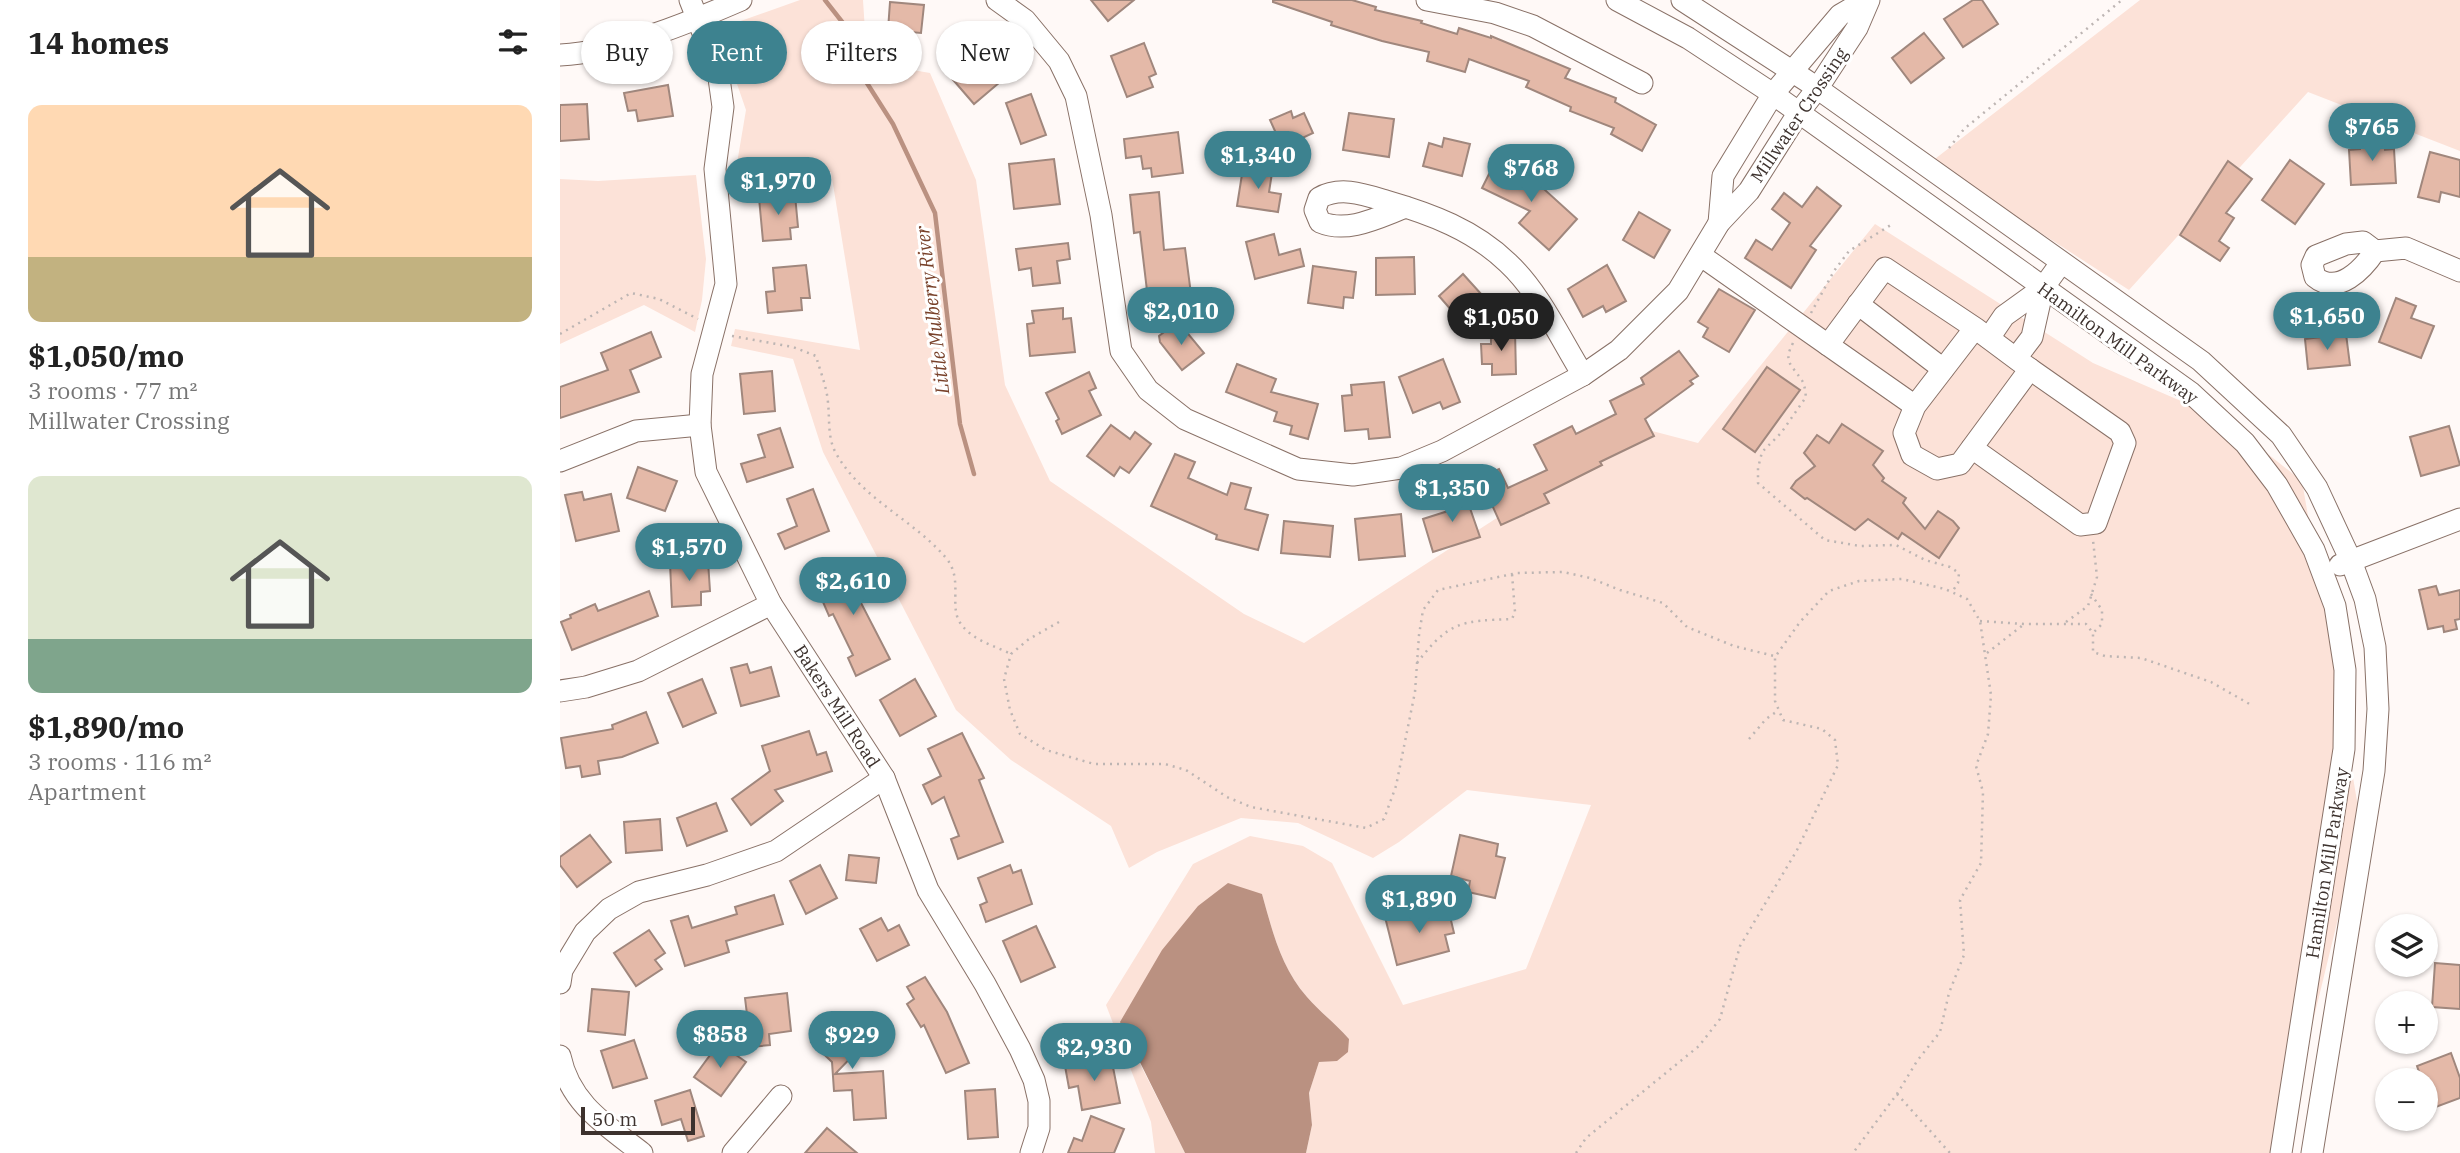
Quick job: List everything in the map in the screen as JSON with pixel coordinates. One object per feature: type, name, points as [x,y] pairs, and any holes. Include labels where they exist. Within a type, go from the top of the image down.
[{"type":"street","points":[[560,55],[600,50],[693,10],[741,0]]},
{"type":"street","name":"Millwater Crossing","points":[[997,0],[1025,20],[1059,61],[1076,96],[1101,215],[1121,351],[1148,390],[1185,419],[1298,470],[1353,474],[1401,468],[1443,451],[1583,375],[1619,350],[1678,291],[1719,223],[1749,191],[1857,28],[1868,0]]},
{"type":"street","points":[[1427,0],[1495,13],[1533,26],[1642,83]]},
{"type":"street","name":"Hamilton Mill Parkway","points":[[1617,0],[1688,38],[1773,94],[2190,392],[2245,443],[2277,485],[2314,550],[2335,606],[2345,670],[2344,749],[2281,1153]]},
{"type":"street","name":"Hamilton Mill Parkway","points":[[1682,0],[1817,89],[2201,361],[2281,435],[2318,488],[2365,599],[2375,647],[2378,709],[2372,783],[2312,1153]]},
{"type":"street","name":"Millwater Crossing","points":[[1719,223],[1723,176],[1773,94],[1840,15],[1868,0]]},
{"type":"street","name":"Bakers Mill Road","points":[[693,10],[718,71],[723,107],[715,169],[726,284],[702,374],[700,425],[706,472],[771,604],[884,778],[928,890],[985,984],[1034,1080],[1039,1101],[1039,1128],[1031,1153]]},
{"type":"street","points":[[1406,207],[1461,229],[1482,241],[1510,265],[1534,294],[1583,375]]},
{"type":"street","points":[[2375,251],[2406,248],[2460,271]]},
{"type":"street","points":[[1700,255],[1915,406]]},
{"type":"street","points":[[2043,288],[2023,364],[1960,464],[1937,469],[1912,455],[1905,433],[1915,406],[1943,369],[1982,333],[2043,288],[2061,263]]},
{"type":"street","points":[[1828,345],[1885,268],[1982,333],[2120,432],[2125,443],[2096,523],[2080,525],[1972,448]]},
{"type":"street","points":[[1858,304],[1943,369]]},
{"type":"street","points":[[560,461],[636,432],[700,425]]},
{"type":"street","points":[[2322,571],[2460,519]]},
{"type":"street","points":[[560,691],[586,687],[638,671],[771,604]]},
{"type":"street","points":[[561,974],[585,932],[609,909],[639,892],[707,875],[776,851],[884,778]]},
{"type":"street","points":[[560,1056],[563,1068],[586,1110],[642,1153]]},
{"type":"street","points":[[733,1153],[781,1096]]},
{"type":"path","points":[[1949,148],[1964,129],[2122,0]]},
{"type":"path","points":[[1808,319],[1834,271],[1849,251],[1895,223]]},
{"type":"path","points":[[560,334],[631,293],[659,299],[692,316]]},
{"type":"path","points":[[733,337],[793,346],[816,356],[828,402],[828,428],[836,454],[868,493],[948,560],[957,579],[955,599],[959,622],[973,636],[1011,654]]},
{"type":"path","points":[[1796,338],[1788,352],[1790,367],[1803,381],[1806,397],[1781,433],[1762,452],[1758,482],[1825,540],[1860,546],[1896,545],[1925,560],[1950,567],[1959,573],[1958,583],[1952,592]]},
{"type":"path","points":[[2066,622],[2088,606],[2097,577],[2091,524]]},
{"type":"path","points":[[1059,622],[1047,627],[1011,654],[1004,679],[1010,710],[1020,734],[1046,750],[1094,764],[1165,764],[1186,770],[1227,797],[1251,807],[1366,828],[1384,819],[1396,786],[1415,692],[1423,610],[1438,590],[1512,574],[1563,572],[1590,578],[1663,603],[1687,627],[1734,646],[1775,656]]},
{"type":"path","points":[[1417,663],[1446,631],[1475,620],[1512,619],[1512,574]]},
{"type":"path","points":[[1576,1153],[1586,1138],[1699,1046],[1720,1019],[1740,946],[1797,850],[1838,765],[1835,740],[1822,729],[1783,720],[1775,702],[1775,656],[1800,622],[1829,591],[1859,581],[1902,579],[1952,592],[1967,599],[1980,621],[1987,653],[1991,695],[1988,734],[1976,766],[1983,792],[1981,863],[1960,900],[1964,955],[1949,993],[1940,1032],[1853,1153]]},
{"type":"path","points":[[2091,594],[2102,610],[2102,624],[2093,632]]},
{"type":"path","points":[[1980,621],[2085,624],[2093,632],[2094,652],[2105,656],[2141,658],[2211,682],[2253,706]]},
{"type":"path","points":[[1987,653],[2024,624]]},
{"type":"path","points":[[1749,739],[1766,719],[1779,710]]},
{"type":"path","points":[[1897,1094],[1951,1153]]},
{"type":"shaded area","points":[[800,0],[863,0],[864,21],[801,21],[801,84],[922,84],[922,72],[930,73],[976,180],[1005,385],[1050,481],[1244,614],[1304,643],[1637,427],[1698,443],[1875,224],[2093,363],[2225,420],[2302,481],[2361,824],[2281,1153],[1306,1153],[1312,1125],[1309,1093],[1319,1062],[1337,1060],[1349,1039],[1307,997],[1290,974],[1262,894],[1130,1044],[1185,1153],[1155,1153],[1151,1122],[1106,1005],[1193,864],[1250,836],[1303,846],[1332,863],[1403,1005],[1526,969],[1591,805],[1467,790],[1399,842],[1373,858],[1298,823],[1241,818],[1157,852],[1129,868],[1111,826],[1011,760],[956,710],[823,452],[793,359],[731,346],[735,329],[860,350],[831,172],[734,181],[746,110],[737,84],[787,84],[787,21],[741,21]]},
{"type":"shaded area","points":[[2140,0],[2460,0],[2460,151],[2308,92],[2129,290],[1931,162]]},
{"type":"shaded area","points":[[696,175],[706,259],[702,300],[695,332],[644,305],[560,344],[560,179],[598,181]]},
{"type":"shaded area","points":[[1228,883],[1262,894],[1278,948],[1290,974],[1307,997],[1349,1039],[1348,1052],[1337,1061],[1319,1062],[1309,1093],[1312,1125],[1306,1153],[1185,1153],[1120,1022],[1162,950],[1198,906]]},
{"type":"building","points":[[1091,0],[1134,0],[1108,21]]},
{"type":"building","points":[[1273,0],[1352,0],[1376,7],[1375,10],[1422,21],[1421,23],[1457,34],[1459,28],[1491,36],[1570,69],[1565,78],[1616,98],[1615,102],[1656,125],[1642,151],[1611,134],[1614,128],[1570,111],[1571,107],[1526,87],[1529,81],[1469,59],[1465,72],[1427,61],[1429,52],[1331,25],[1332,22]]},
{"type":"building","points":[[1973,0],[1982,0],[1998,24],[1963,47],[1944,19]]},
{"type":"building","points":[[890,2],[924,5],[922,24],[922,21],[889,21]]},
{"type":"building","points":[[1924,33],[1944,58],[1911,83],[1892,58]]},
{"type":"building","points":[[1144,43],[1156,74],[1149,77],[1153,87],[1127,97],[1111,56]]},
{"type":"building","points":[[957,84],[998,84],[974,104]]},
{"type":"building","points":[[668,85],[673,116],[638,121],[636,110],[628,111],[624,93]]},
{"type":"building","points":[[1031,94],[1046,135],[1021,144],[1006,103]]},
{"type":"building","points":[[587,104],[589,139],[560,141],[560,105]]},
{"type":"building","points":[[1291,111],[1293,118],[1304,113],[1313,133],[1300,139],[1307,156],[1290,164],[1270,120]]},
{"type":"building","points":[[1349,113],[1394,119],[1389,157],[1343,150]]},
{"type":"building","points":[[1178,132],[1183,173],[1152,177],[1151,168],[1143,169],[1141,156],[1126,158],[1124,139]]},
{"type":"building","points":[[2384,137],[2385,150],[2394,149],[2396,183],[2351,185],[2349,150],[2360,149],[2360,138]]},
{"type":"building","points":[[1444,138],[1470,144],[1462,176],[1423,166],[1429,143],[1442,147]]},
{"type":"building","points":[[2430,152],[2460,160],[2460,197],[2441,192],[2439,202],[2418,197]]},
{"type":"building","points":[[1054,159],[1060,204],[1014,209],[1009,164]]},
{"type":"building","points":[[2290,160],[2324,184],[2295,224],[2262,200]]},
{"type":"building","points":[[2228,161],[2252,179],[2226,213],[2234,218],[2219,241],[2229,248],[2220,261],[2180,235]]},
{"type":"building","points":[[1495,162],[1534,180],[1577,219],[1549,250],[1519,223],[1530,211],[1482,188]]},
{"type":"building","points":[[1243,168],[1272,173],[1269,192],[1281,194],[1278,212],[1237,206]]},
{"type":"building","points":[[1817,187],[1841,206],[1810,246],[1816,250],[1791,288],[1745,258],[1756,240],[1772,250],[1790,223],[1772,209],[1784,193],[1802,207]]},
{"type":"building","points":[[1159,192],[1164,250],[1185,248],[1191,294],[1148,299],[1140,232],[1134,233],[1130,195]]},
{"type":"building","points":[[795,195],[798,227],[790,228],[791,239],[763,241],[759,198]]},
{"type":"building","points":[[1639,212],[1670,230],[1654,258],[1623,240]]},
{"type":"building","points":[[1274,234],[1279,255],[1300,249],[1304,266],[1255,279],[1246,242]]},
{"type":"building","points":[[1068,243],[1070,259],[1057,261],[1060,283],[1033,286],[1031,268],[1019,270],[1016,249]]},
{"type":"building","points":[[1414,257],[1415,294],[1376,295],[1376,258]]},
{"type":"building","points":[[806,265],[810,298],[801,298],[802,310],[768,313],[766,292],[775,291],[773,268]]},
{"type":"building","points":[[1607,265],[1626,301],[1606,312],[1603,306],[1583,317],[1568,289]]},
{"type":"building","points":[[1313,266],[1356,272],[1353,298],[1344,297],[1343,308],[1308,303]]},
{"type":"building","points":[[1463,274],[1491,305],[1466,327],[1439,296]]},
{"type":"building","points":[[1719,289],[1755,310],[1729,352],[1703,337],[1708,328],[1698,322]]},
{"type":"building","points":[[2396,298],[2416,306],[2411,318],[2434,326],[2421,358],[2379,342]]},
{"type":"building","points":[[1063,308],[1063,319],[1071,318],[1075,352],[1030,356],[1027,324],[1034,323],[1032,311]]},
{"type":"building","points":[[1172,326],[1179,334],[1185,330],[1204,353],[1182,370],[1160,342],[1159,336]]},
{"type":"building","points":[[1515,331],[1516,374],[1492,375],[1492,364],[1482,364],[1481,344],[1491,344],[1491,332]]},
{"type":"building","points":[[651,332],[661,357],[630,370],[639,392],[560,418],[560,387],[608,370],[601,353]]},
{"type":"building","points":[[2346,334],[2350,365],[2308,369],[2305,339]]},
{"type":"building","points":[[1679,351],[1698,376],[1690,381],[1693,384],[1645,419],[1654,436],[1600,462],[1602,465],[1544,494],[1549,503],[1501,525],[1480,478],[1499,469],[1508,488],[1547,470],[1534,445],[1572,426],[1576,434],[1616,414],[1610,401],[1644,384],[1641,378]]},
{"type":"building","points":[[1443,359],[1460,402],[1443,409],[1440,402],[1413,413],[1399,377]]},
{"type":"building","points":[[1237,364],[1276,379],[1271,392],[1318,404],[1308,439],[1290,434],[1292,426],[1274,421],[1277,412],[1226,392]]},
{"type":"building","points":[[1767,367],[1800,390],[1755,452],[1723,429]]},
{"type":"building","points":[[772,371],[775,411],[744,414],[740,374]]},
{"type":"building","points":[[1089,372],[1096,388],[1089,391],[1101,415],[1062,434],[1056,421],[1059,419],[1046,393]]},
{"type":"building","points":[[1384,382],[1390,437],[1369,439],[1368,429],[1345,431],[1342,396],[1352,395],[1351,385]]},
{"type":"building","points":[[1842,424],[1883,451],[1873,465],[1884,478],[1882,481],[1906,498],[1903,503],[1925,529],[1938,511],[1959,528],[1939,558],[1902,533],[1898,539],[1868,519],[1855,530],[1791,488],[1815,466],[1804,453],[1817,435],[1829,443]]},
{"type":"building","points":[[1111,425],[1130,439],[1135,432],[1151,444],[1129,473],[1120,467],[1114,476],[1087,456]]},
{"type":"building","points":[[2449,426],[2460,465],[2421,476],[2410,437]]},
{"type":"building","points":[[780,428],[793,467],[747,482],[741,464],[765,457],[758,435]]},
{"type":"building","points":[[1175,454],[1195,462],[1188,478],[1227,495],[1231,483],[1251,488],[1245,509],[1268,515],[1258,550],[1216,539],[1217,535],[1151,506]]},
{"type":"building","points":[[638,467],[677,481],[665,511],[627,498]]},
{"type":"building","points":[[813,489],[829,531],[785,549],[778,534],[797,526],[787,499]]},
{"type":"building","points":[[1464,491],[1480,537],[1433,552],[1423,519],[1448,511],[1444,498]]},
{"type":"building","points":[[582,492],[584,500],[611,494],[619,531],[576,541],[565,495]]},
{"type":"building","points":[[1401,514],[1405,556],[1359,560],[1355,519]]},
{"type":"building","points":[[1284,521],[1333,526],[1330,557],[1281,553]]},
{"type":"building","points":[[708,561],[710,591],[701,592],[701,605],[672,607],[670,563]]},
{"type":"building","points":[[846,562],[852,575],[861,571],[872,595],[860,601],[890,659],[856,676],[848,658],[853,655],[833,614],[829,616],[820,595],[827,592],[819,575]]},
{"type":"building","points":[[2436,586],[2439,595],[2460,590],[2460,619],[2455,620],[2457,629],[2444,632],[2443,626],[2428,629],[2419,590]]},
{"type":"building","points":[[649,591],[658,616],[572,650],[561,622],[571,618],[570,615],[595,604],[598,611]]},
{"type":"building","points":[[747,664],[750,673],[771,667],[779,696],[741,706],[731,668]]},
{"type":"building","points":[[702,679],[716,713],[683,727],[668,693]]},
{"type":"building","points":[[915,679],[936,716],[900,736],[880,700]]},
{"type":"building","points":[[646,712],[658,743],[622,757],[598,761],[600,774],[582,777],[580,766],[566,768],[561,738],[613,729],[612,725]]},
{"type":"building","points":[[809,731],[817,755],[826,752],[832,771],[775,790],[783,801],[751,825],[732,799],[770,771],[762,746]]},
{"type":"building","points":[[962,733],[984,778],[979,780],[1003,842],[958,859],[951,839],[959,836],[944,797],[932,804],[923,785],[941,776],[928,749]]},
{"type":"building","points":[[716,803],[727,831],[687,846],[677,818]]},
{"type":"building","points":[[660,819],[662,850],[626,853],[624,822]]},
{"type":"building","points":[[590,835],[611,862],[577,887],[560,865],[560,857]]},
{"type":"building","points":[[1460,835],[1498,844],[1496,856],[1505,858],[1495,898],[1468,892],[1470,881],[1451,876]]},
{"type":"building","points":[[849,855],[879,858],[876,883],[846,880]]},
{"type":"building","points":[[820,865],[837,898],[806,914],[790,881]]},
{"type":"building","points":[[1010,865],[1013,873],[1021,870],[1032,904],[986,922],[980,905],[987,902],[978,878]]},
{"type":"building","points":[[774,895],[783,924],[726,941],[729,952],[685,966],[671,921],[688,916],[692,928],[737,914],[735,907]]},
{"type":"building","points":[[1429,908],[1432,917],[1449,912],[1454,933],[1445,935],[1449,951],[1397,965],[1385,917]]},
{"type":"building","points":[[881,918],[888,931],[899,925],[909,945],[877,961],[860,929]]},
{"type":"building","points":[[1036,926],[1055,967],[1021,982],[1003,941]]},
{"type":"building","points":[[649,930],[665,953],[655,960],[662,969],[636,986],[614,953]]},
{"type":"building","points":[[2438,963],[2460,965],[2460,1009],[2438,1007],[2438,991],[2433,991],[2434,977],[2438,977]]},
{"type":"building","points":[[925,977],[947,1012],[969,1063],[946,1073],[924,1025],[921,1027],[907,1004],[914,999],[907,987]]},
{"type":"building","points":[[592,989],[629,992],[625,1035],[588,1031]]},
{"type":"building","points":[[787,993],[791,1031],[769,1034],[770,1045],[751,1047],[745,998]]},
{"type":"building","points":[[840,1013],[852,1026],[847,1031],[862,1046],[835,1074],[883,1071],[886,1118],[854,1120],[852,1090],[834,1091],[832,1062],[811,1042]]},
{"type":"building","points":[[634,1040],[647,1078],[613,1088],[601,1051]]},
{"type":"building","points":[[719,1043],[746,1062],[721,1096],[694,1077]]},
{"type":"building","points":[[2451,1053],[2460,1078],[2460,1098],[2438,1106],[2438,1068],[2417,1066]]},
{"type":"building","points":[[1111,1057],[1120,1103],[1082,1110],[1078,1086],[1069,1088],[1065,1066]]},
{"type":"building","points":[[995,1089],[998,1137],[968,1139],[965,1091]]},
{"type":"building","points":[[690,1090],[704,1136],[688,1141],[681,1119],[662,1125],[655,1101]]},
{"type":"building","points":[[1091,1116],[1124,1129],[1114,1153],[1068,1153],[1074,1138],[1082,1141]]},
{"type":"building","points":[[827,1128],[857,1153],[805,1153]]},
{"type":"waterway","name":"Little Mulberry River","points":[[825,0],[843,23],[865,80],[893,124],[935,213],[960,424],[974,474]]}]
